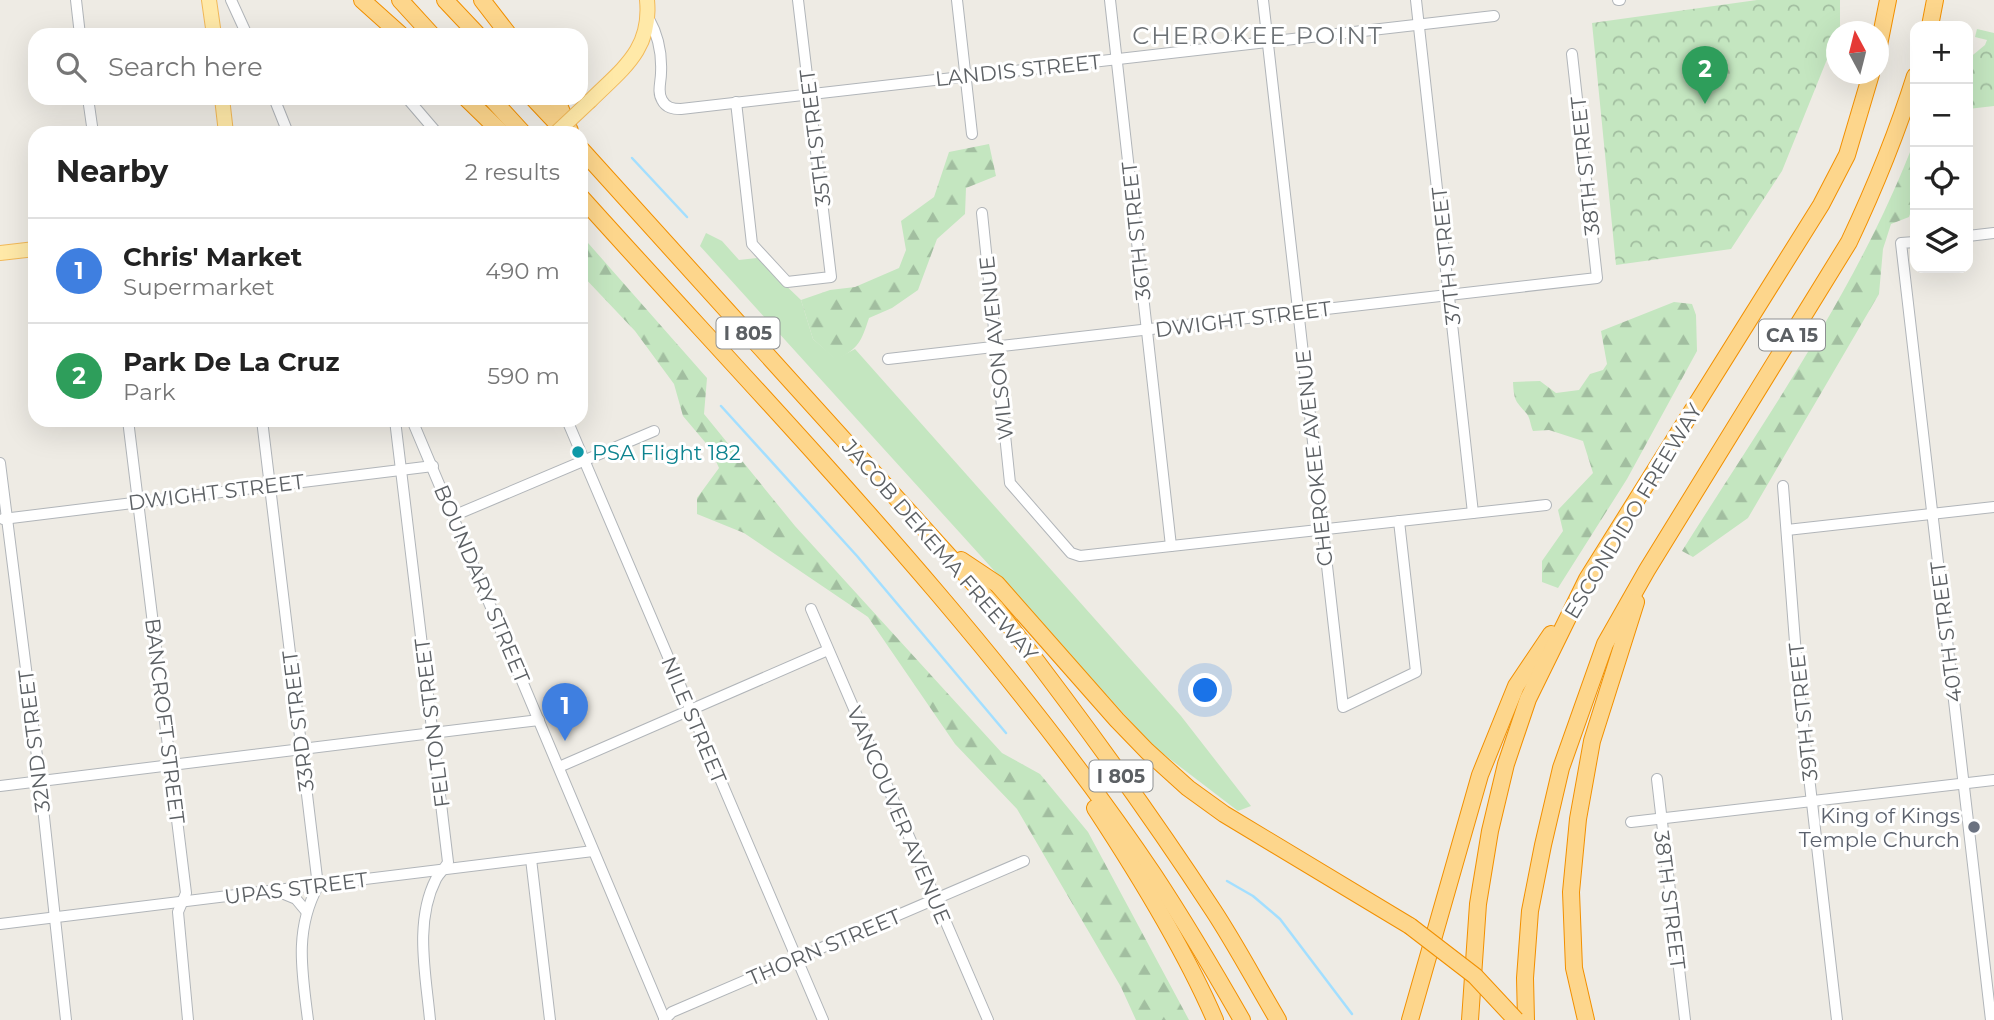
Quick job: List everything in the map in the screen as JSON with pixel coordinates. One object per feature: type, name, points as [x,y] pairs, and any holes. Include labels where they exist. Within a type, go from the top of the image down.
[{"type":"highway","points":[[362,0],[393,28]]},
{"type":"highway","points":[[400,0],[426,28]]},
{"type":"highway","points":[[445,0],[471,28]]},
{"type":"highway","points":[[482,0],[504,28]]},
{"type":"highway","points":[[1884,21],[1888,0]]},
{"type":"highway","points":[[1931,21],[1935,0]]},
{"type":"highway","name":"ESCONDIDO FREEWAY","points":[[1471,1020],[1478,904],[1490,831],[1506,764],[1528,699],[1587,579],[1821,205],[1847,155],[1868,84]]},
{"type":"highway","name":"ESCONDIDO FREEWAY","points":[[1526,1020],[1525,978],[1530,911],[1560,768],[1605,644],[1647,570],[1849,242],[1875,186],[1913,84]]},
{"type":"highway","points":[[473,105],[495,126]]},
{"type":"highway","points":[[497,105],[517,126]]},
{"type":"highway","points":[[540,105],[562,126]]},
{"type":"highway","points":[[559,105],[566,126]]},
{"type":"highway","name":"JACOB DEKEMA FREEWAY","points":[[588,157],[995,607],[1147,813],[1214,912],[1278,1020]]},
{"type":"highway","name":"JACOB DEKEMA FREEWAY","points":[[588,205],[907,559],[1020,695],[1084,777],[1154,875],[1199,945],[1242,1020]]},
{"type":"highway","points":[[588,216],[653,277]]},
{"type":"highway","points":[[942,547],[997,584],[1117,720],[1188,788],[1224,814],[1410,926],[1475,976],[1516,1020]]},
{"type":"highway","points":[[1586,1020],[1574,968],[1571,892],[1578,819],[1592,741],[1647,570]]},
{"type":"highway","points":[[1410,1020],[1480,775],[1516,686],[1587,579]]},
{"type":"highway","points":[[1020,695],[1102,820],[1162,920],[1206,998],[1215,1020]]},
{"type":"main road","points":[[209,0],[213,28]]},
{"type":"main road","points":[[588,103],[628,64],[639,49],[649,19],[647,0]]},
{"type":"main road","points":[[223,105],[225,126]]},
{"type":"main road","points":[[563,126],[586,105]]},
{"type":"main road","points":[[0,253],[28,250]]},
{"type":"street","points":[[76,0],[79,28]]},
{"type":"street","points":[[231,0],[244,28]]},
{"type":"street","name":"35TH STREET","points":[[736,102],[752,244],[787,282],[831,277],[798,0]]},
{"type":"street","points":[[957,0],[972,134]]},
{"type":"street","name":"36TH STREET","points":[[1110,0],[1171,546]]},
{"type":"street","name":"CHEROKEE AVENUE","points":[[1263,0],[1343,707],[1416,672],[1399,521]]},
{"type":"street","name":"37TH STREET","points":[[1416,0],[1473,513]]},
{"type":"street","name":"LANDIS STREET","points":[[649,19],[658,38],[662,69],[659,92],[667,106],[681,109],[1494,16]]},
{"type":"street","name":"38TH STREET","points":[[1572,54],[1597,278]]},
{"type":"street","points":[[89,105],[92,126]]},
{"type":"street","points":[[277,105],[285,126]]},
{"type":"street","points":[[413,105],[431,126]]},
{"type":"street","name":"WILSON AVENUE","points":[[982,214],[1010,482],[1071,553],[1080,556],[1171,546]]},
{"type":"street","points":[[1973,235],[1994,233]]},
{"type":"street","name":"40TH STREET","points":[[1910,242],[1901,243],[1991,1020]]},
{"type":"street","name":"DWIGHT STREET","points":[[888,359],[1597,278]]},
{"type":"street","name":"BANCROFT STREET","points":[[129,427],[187,893],[178,912],[188,1020]]},
{"type":"street","name":"33RD STREET","points":[[263,427],[318,886]]},
{"type":"street","name":"FELTON STREET","points":[[396,427],[448,862],[436,877],[424,923],[423,950],[430,1020]]},
{"type":"street","name":"BOUNDARY STREET","points":[[415,427],[664,1020]]},
{"type":"street","name":"NILE STREET","points":[[570,427],[823,1020]]},
{"type":"street","points":[[453,516],[654,431]]},
{"type":"street","name":"32ND STREET","points":[[0,463],[3,519],[40,780],[66,1020]]},
{"type":"street","name":"DWIGHT STREET","points":[[3,519],[433,466]]},
{"type":"street","name":"39TH STREET","points":[[1783,486],[1798,681],[1837,1020]]},
{"type":"street","points":[[1171,546],[1546,505]]},
{"type":"street","points":[[1787,530],[1994,507]]},
{"type":"street","name":"VANCOUVER AVENUE","points":[[811,609],[988,1020]]},
{"type":"street","points":[[559,767],[828,650]]},
{"type":"street","points":[[0,786],[540,720]]},
{"type":"street","name":"38TH STREET","points":[[1657,779],[1685,1020]]},
{"type":"street","points":[[1631,822],[1994,780]]},
{"type":"street","name":"UPAS STREET","points":[[0,924],[593,851]]},
{"type":"street","points":[[531,859],[550,1020]]},
{"type":"street","name":"THORN STREET","points":[[664,1020],[672,1013],[1024,862]]},
{"type":"street","points":[[308,1020],[301,958],[306,911],[318,886]]},
{"type":"street","points":[[276,891],[296,899],[306,911]]},
{"type":"green space","points":[[1757,0],[1840,0],[1840,21],[1826,21],[1826,62],[1782,171],[1731,249],[1616,265],[1592,23]]},
{"type":"green space","points":[[1977,29],[1994,33],[1994,106],[1973,108],[1973,55],[1987,40],[1975,37]]},
{"type":"green space","points":[[989,144],[996,176],[966,188],[965,214],[937,239],[918,290],[892,308],[869,318],[858,344],[836,360],[813,339],[801,300],[830,290],[855,287],[899,268],[906,250],[901,221],[934,197],[949,152]]},
{"type":"green space","points":[[1910,151],[1910,214],[1909,217],[1891,224],[1883,249],[1879,294],[1748,518],[1693,557],[1682,551],[1809,350],[1839,299],[1893,193]]},
{"type":"green space","points":[[706,233],[722,241],[739,260],[757,258],[801,300],[813,339],[836,359],[855,349],[1181,716],[1251,806],[1238,811],[1153,746],[700,246]]},
{"type":"green space","points":[[588,243],[707,378],[704,414],[795,526],[1002,753],[1040,774],[1088,832],[1189,1020],[1136,1020],[1121,987],[1017,809],[955,744],[868,617],[744,533],[697,514],[697,498],[719,468],[710,448],[683,416],[674,384],[635,331],[588,281]]},
{"type":"green space","points":[[1674,302],[1692,304],[1696,315],[1697,351],[1627,479],[1558,588],[1542,582],[1542,561],[1563,531],[1558,510],[1593,473],[1583,441],[1549,430],[1533,431],[1528,416],[1515,397],[1513,382],[1540,381],[1556,393],[1579,390],[1590,374],[1603,370],[1607,364],[1601,331]]},
{"type":"waterway","points":[[632,158],[687,217]]},
{"type":"waterway","points":[[721,406],[857,556],[1006,733]]},
{"type":"waterway","points":[[1227,881],[1253,896],[1280,919],[1352,1014]]},
{"type":"place","name":"Park De La Cruz","points":[[1705,104]]},
{"type":"place","name":"PSA Flight 182","points":[[578,452]]},
{"type":"place","name":"Chris' Market","points":[[565,741]]},
{"type":"place","name":"King of Kings Temple Church","points":[[1974,827]]},
{"type":"district","name":"CHEROKEE POINT","points":[[1258,35]]}]
